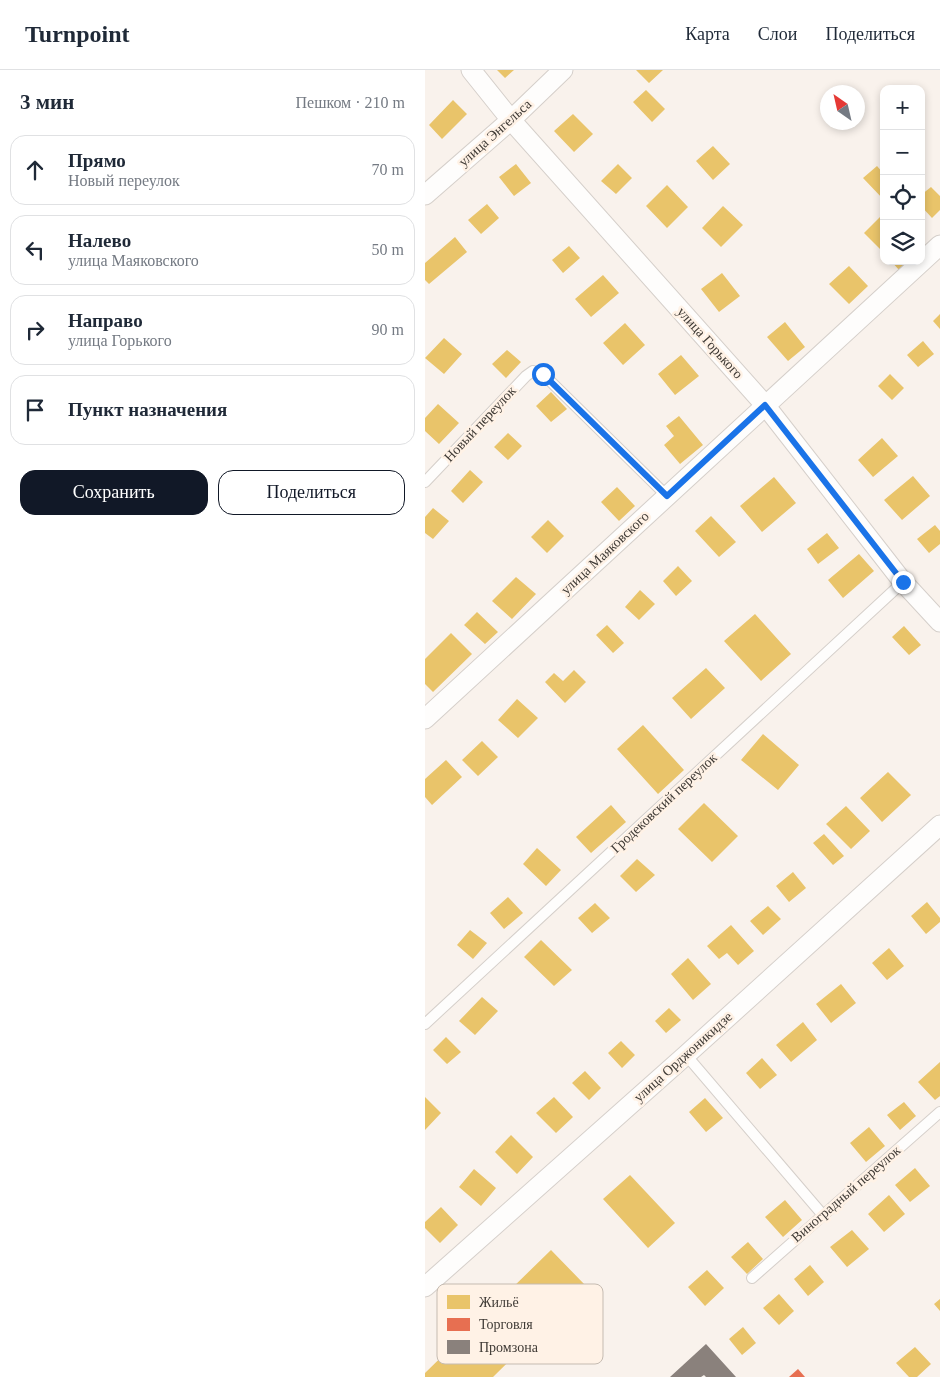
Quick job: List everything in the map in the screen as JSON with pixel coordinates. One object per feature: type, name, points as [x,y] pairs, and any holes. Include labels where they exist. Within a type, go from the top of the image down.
[{"type":"street","name":"улица Горького","points":[[471,70],[511,120],[765,405],[903,582],[940,622]]},
{"type":"street","name":"улица Энгельса","points":[[425,195],[511,120],[563,70]]},
{"type":"street","name":"улица Маяковского","points":[[425,719],[765,405],[938,251]]},
{"type":"street","name":"улица Орджоникидзе","points":[[425,1287],[686,1055],[940,825]]},
{"type":"lane","name":"Новый переулок","points":[[425,482],[526,376],[533,371],[543,374],[667,496]]},
{"type":"lane","name":"Гродековский переулок","points":[[425,1024],[903,582]]},
{"type":"lane","points":[[686,1055],[823,1214]]},
{"type":"lane","name":"Виноградный переулок","points":[[752,1278],[940,1112]]},
{"type":"building: Жильё","points":[[497,70],[514,70],[505,78]]},
{"type":"building: Жильё","points":[[636,70],[663,70],[649,83]]},
{"type":"building: Жильё","points":[[646,90],[665,109],[652,122],[633,102]]},
{"type":"building: Жильё","points":[[453,100],[467,114],[442,139],[429,125]]},
{"type":"building: Жильё","points":[[573,114],[593,134],[574,152],[554,131]]},
{"type":"building: Жильё","points":[[713,146],[730,164],[713,180],[696,161]]},
{"type":"building: Жильё","points":[[516,164],[531,183],[514,196],[499,177]]},
{"type":"building: Жильё","points":[[618,164],[632,178],[616,194],[601,181]]},
{"type":"building: Жильё","points":[[877,166],[880,169],[880,196],[863,178]]},
{"type":"building: Жильё","points":[[667,185],[688,207],[667,228],[646,206]]},
{"type":"building: Жильё","points":[[931,187],[940,196],[940,210],[932,218],[925,210],[925,192]]},
{"type":"building: Жильё","points":[[487,204],[499,218],[481,234],[468,220]]},
{"type":"building: Жильё","points":[[723,206],[743,225],[721,247],[702,228]]},
{"type":"building: Жильё","points":[[880,217],[880,249],[864,233]]},
{"type":"building: Жильё","points":[[455,237],[467,252],[429,284],[425,280],[425,263]]},
{"type":"building: Жильё","points":[[569,246],[580,258],[563,273],[552,260]]},
{"type":"building: Жильё","points":[[895,265],[904,265],[899,270]]},
{"type":"building: Жильё","points":[[849,266],[868,286],[849,304],[829,284]]},
{"type":"building: Жильё","points":[[722,273],[740,296],[719,312],[701,289]]},
{"type":"building: Жильё","points":[[603,275],[619,293],[591,317],[575,299]]},
{"type":"building: Жильё","points":[[940,314],[940,329],[933,321]]},
{"type":"building: Жильё","points":[[785,322],[805,347],[788,361],[767,337]]},
{"type":"building: Жильё","points":[[625,323],[645,345],[623,365],[603,343]]},
{"type":"building: Жильё","points":[[444,338],[462,354],[444,374],[425,358]]},
{"type":"building: Жильё","points":[[923,341],[934,354],[918,367],[907,355]]},
{"type":"building: Жильё","points":[[507,350],[521,362],[506,378],[492,364]]},
{"type":"building: Жильё","points":[[681,355],[699,376],[675,395],[658,374]]},
{"type":"building: Жильё","points":[[890,374],[904,388],[892,400],[878,386]]},
{"type":"building: Жильё","points":[[551,392],[567,409],[551,422],[536,406]]},
{"type":"building: Жильё","points":[[438,404],[459,423],[439,444],[425,431],[425,418]]},
{"type":"building: Жильё","points":[[679,416],[703,445],[680,464],[664,445],[674,436],[666,426]]},
{"type":"building: Жильё","points":[[508,433],[522,446],[508,460],[494,447]]},
{"type":"building: Жильё","points":[[882,438],[898,456],[873,477],[858,460]]},
{"type":"building: Жильё","points":[[470,470],[483,482],[463,503],[451,491]]},
{"type":"building: Жильё","points":[[913,476],[930,496],[902,520],[884,500]]},
{"type":"building: Жильё","points":[[774,477],[796,503],[762,532],[740,506]]},
{"type":"building: Жильё","points":[[617,487],[635,506],[619,521],[601,502]]},
{"type":"building: Жильё","points":[[433,508],[449,521],[433,539],[425,533],[425,517]]},
{"type":"building: Жильё","points":[[711,516],[736,542],[719,557],[695,531]]},
{"type":"building: Жильё","points":[[548,520],[564,536],[547,553],[531,537]]},
{"type":"building: Жильё","points":[[935,525],[940,531],[940,544],[929,553],[917,539]]},
{"type":"building: Жильё","points":[[827,533],[839,548],[818,564],[807,549]]},
{"type":"building: Жильё","points":[[859,554],[874,571],[843,598],[828,580]]},
{"type":"building: Жильё","points":[[678,566],[692,581],[676,596],[663,581]]},
{"type":"building: Жильё","points":[[516,577],[536,594],[512,619],[492,601]]},
{"type":"building: Жильё","points":[[640,590],[655,604],[639,620],[625,607]]},
{"type":"building: Жильё","points":[[477,612],[498,632],[485,644],[464,625]]},
{"type":"building: Жильё","points":[[755,614],[791,654],[761,681],[724,641]]},
{"type":"building: Жильё","points":[[607,625],[624,643],[613,653],[596,635]]},
{"type":"building: Жильё","points":[[904,626],[921,645],[909,655],[892,637]]},
{"type":"building: Жильё","points":[[451,633],[472,654],[433,692],[425,684],[425,659]]},
{"type":"building: Жильё","points":[[706,668],[725,688],[691,719],[672,698]]},
{"type":"building: Жильё","points":[[574,670],[586,682],[565,703],[545,682],[554,673],[563,681]]},
{"type":"building: Жильё","points":[[517,699],[538,718],[518,738],[498,720]]},
{"type":"building: Жильё","points":[[643,725],[684,770],[658,794],[617,749]]},
{"type":"building: Жильё","points":[[763,734],[799,765],[778,790],[741,760]]},
{"type":"building: Жильё","points":[[482,741],[498,757],[478,776],[462,760]]},
{"type":"building: Жильё","points":[[446,760],[462,777],[432,805],[425,797],[425,779]]},
{"type":"building: Жильё","points":[[888,772],[911,795],[882,822],[860,798]]},
{"type":"building: Жильё","points":[[704,803],[738,836],[712,862],[678,829]]},
{"type":"building: Жильё","points":[[611,805],[626,822],[591,853],[576,837]]},
{"type":"building: Жильё","points":[[846,806],[870,831],[851,849],[826,824]]},
{"type":"building: Жильё","points":[[824,834],[844,856],[833,865],[813,843]]},
{"type":"building: Жильё","points":[[537,848],[561,870],[546,886],[523,864]]},
{"type":"building: Жильё","points":[[637,859],[655,875],[636,892],[620,876]]},
{"type":"building: Жильё","points":[[793,872],[806,888],[789,902],[776,886]]},
{"type":"building: Жильё","points":[[508,897],[523,913],[504,929],[490,913]]},
{"type":"building: Жильё","points":[[927,902],[940,918],[940,922],[926,934],[911,916]]},
{"type":"building: Жильё","points":[[595,903],[610,918],[592,933],[578,918]]},
{"type":"building: Жильё","points":[[768,906],[781,919],[763,935],[750,921]]},
{"type":"building: Жильё","points":[[731,925],[754,951],[738,965],[727,953],[719,959],[707,946]]},
{"type":"building: Жильё","points":[[470,930],[487,943],[473,959],[457,945]]},
{"type":"building: Жильё","points":[[541,940],[572,970],[554,986],[524,957]]},
{"type":"building: Жильё","points":[[889,948],[904,966],[887,980],[872,963]]},
{"type":"building: Жильё","points":[[688,958],[711,984],[693,1000],[671,974]]},
{"type":"building: Жильё","points":[[841,984],[856,1003],[831,1023],[816,1004]]},
{"type":"building: Жильё","points":[[482,997],[498,1011],[475,1035],[459,1021]]},
{"type":"building: Жильё","points":[[669,1008],[681,1020],[666,1033],[655,1021]]},
{"type":"building: Жильё","points":[[803,1022],[817,1040],[791,1062],[776,1045]]},
{"type":"building: Жильё","points":[[446,1037],[461,1052],[447,1064],[433,1050]]},
{"type":"building: Жильё","points":[[621,1041],[635,1055],[622,1068],[608,1053]]},
{"type":"building: Жильё","points":[[762,1058],[777,1075],[760,1089],[746,1073]]},
{"type":"building: Жильё","points":[[940,1062],[940,1096],[935,1100],[918,1082]]},
{"type":"building: Жильё","points":[[585,1071],[601,1088],[589,1100],[572,1083]]},
{"type":"building: Жильё","points":[[425,1097],[441,1113],[425,1130]]},
{"type":"building: Жильё","points":[[554,1097],[573,1117],[556,1133],[536,1113]]},
{"type":"building: Жильё","points":[[705,1098],[723,1118],[706,1132],[689,1112]]},
{"type":"building: Жильё","points":[[904,1102],[916,1116],[900,1130],[887,1115]]},
{"type":"building: Жильё","points":[[869,1127],[885,1146],[866,1162],[850,1143]]},
{"type":"building: Жильё","points":[[511,1135],[533,1157],[517,1174],[495,1152]]},
{"type":"building: Жильё","points":[[915,1168],[930,1186],[910,1202],[895,1185]]},
{"type":"building: Жильё","points":[[474,1169],[496,1188],[481,1206],[459,1187]]},
{"type":"building: Жильё","points":[[630,1175],[675,1223],[648,1248],[603,1199]]},
{"type":"building: Жильё","points":[[889,1195],[905,1214],[884,1232],[868,1214]]},
{"type":"building: Жильё","points":[[785,1200],[802,1220],[783,1237],[765,1217]]},
{"type":"building: Жильё","points":[[441,1207],[458,1225],[440,1243],[425,1228],[425,1222]]},
{"type":"building: Жильё","points":[[852,1230],[869,1249],[847,1267],[830,1247]]},
{"type":"building: Жильё","points":[[748,1242],[763,1259],[747,1274],[731,1257]]},
{"type":"building: Жильё","points":[[551,1250],[584,1284],[516,1284]]},
{"type":"building: Жильё","points":[[810,1265],[824,1282],[808,1296],[794,1279]]},
{"type":"building: Жильё","points":[[707,1270],[724,1288],[705,1306],[688,1287]]},
{"type":"building: Жильё","points":[[779,1294],[794,1311],[779,1325],[763,1308]]},
{"type":"building: Жильё","points":[[940,1299],[940,1311],[934,1304]]},
{"type":"building: Жильё","points":[[743,1327],[756,1343],[742,1355],[729,1339]]},
{"type":"building: Жильё","points":[[915,1347],[931,1364],[917,1377],[909,1377],[896,1363]]},
{"type":"building: Жильё","points":[[437,1361],[437,1364],[506,1364],[493,1377],[425,1377],[425,1373]]},
{"type":"building: Торговля","points":[[798,1369],[805,1377],[789,1377]]},
{"type":"building: Промзона","points":[[706,1344],[736,1377],[706,1377],[704,1375],[701,1377],[670,1377]]},
{"type":"route","points":[[543,374],[667,496],[765,405],[903,582]]}]
